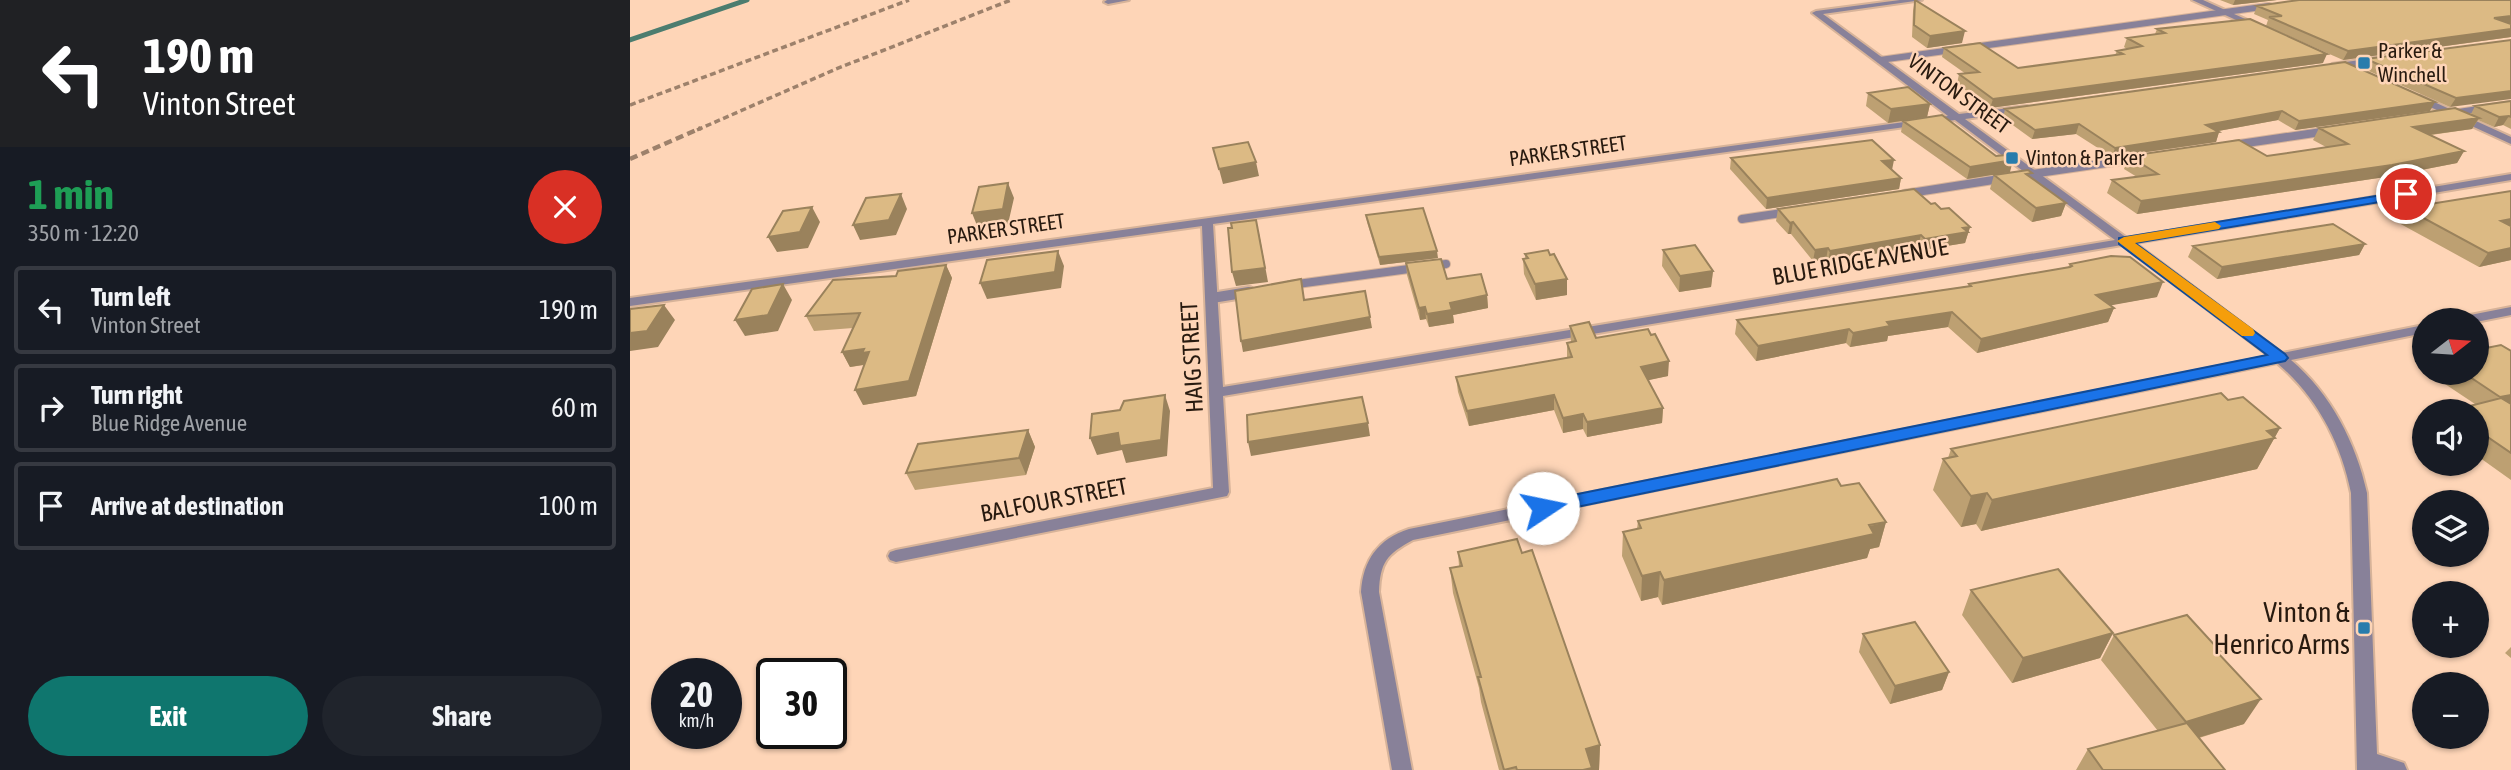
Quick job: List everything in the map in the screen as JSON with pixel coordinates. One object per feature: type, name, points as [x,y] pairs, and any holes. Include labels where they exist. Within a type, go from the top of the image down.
[{"type":"street","points":[[1108,2],[1125,0]]},
{"type":"street","name":"VINTON STREET","points":[[1919,0],[1816,13],[2280,358],[2330,415],[2344,442],[2360,493],[2367,765]]},
{"type":"street","points":[[2196,0],[2273,33]]},
{"type":"street","points":[[2332,59],[2369,76]]},
{"type":"street","points":[[2318,69],[2386,60]]},
{"type":"street","points":[[2404,92],[2511,141]]},
{"type":"street","name":"PARKER STREET","points":[[630,302],[2030,107]]},
{"type":"street","name":"BLUE RIDGE AVENUE","points":[[1216,393],[2511,177]]},
{"type":"street","name":"HAIG STREET","points":[[1208,220],[1220,492]]},
{"type":"street","points":[[2489,315],[2511,311]]},
{"type":"street","points":[[1402,770],[1370,592],[1370,569],[1385,550],[1409,534],[2412,331]]},
{"type":"street","name":"BALFOUR STREET","points":[[896,556],[1220,492]]},
{"type":"street","points":[[2367,765],[2397,770]]},
{"type":"lane","points":[[1880,61],[2276,6]]},
{"type":"lane","points":[[2438,115],[2511,104]]},
{"type":"lane","points":[[2223,146],[2344,129]]},
{"type":"lane","points":[[1889,197],[2156,156]]},
{"type":"lane","points":[[1742,219],[1795,211]]},
{"type":"lane","points":[[1273,288],[1446,264]]},
{"type":"lane","points":[[1212,299],[1261,290]]},
{"type":"building","points":[[1915,0],[1965,31],[1930,36],[1914,25]]},
{"type":"building","points":[[2299,0],[2511,0],[2511,16],[2494,18],[2511,24],[2511,29],[2348,51],[2269,17],[2282,16],[2257,6]]},
{"type":"building","points":[[2250,19],[2327,54],[1993,99],[1959,74],[1979,72],[1944,48],[1980,43],[2018,68],[2123,54],[2117,51],[2142,46],[2127,38],[2165,33],[2157,29]]},
{"type":"building","points":[[2511,40],[2511,91],[2456,98],[2366,59]]},
{"type":"building","points":[[2345,62],[2435,102],[2299,121],[2282,111],[2206,125],[2219,132],[2115,148],[2079,124],[2035,130],[2005,109]]},
{"type":"building","points":[[1908,87],[1930,104],[1891,109],[1868,93]]},
{"type":"building","points":[[2511,101],[2511,117],[2499,117],[2475,106]]},
{"type":"building","points":[[2455,108],[2479,118],[2413,127],[2464,151],[2392,165],[2141,201],[2112,180],[2158,174],[2129,156],[2239,140],[2267,156],[2348,144],[2319,128]]},
{"type":"building","points":[[1942,115],[1996,156],[2006,155],[2013,160],[1970,167],[1903,121]]},
{"type":"building","points":[[1872,140],[1894,160],[1882,161],[1901,178],[1767,198],[1731,158]]},
{"type":"building","points":[[1248,142],[1256,162],[1219,169],[1213,148]]},
{"type":"building","points":[[2028,170],[2032,173],[2026,174],[2066,203],[2036,208],[1994,175]]},
{"type":"building","points":[[1008,183],[1003,209],[972,213],[979,187]]},
{"type":"building","points":[[1914,189],[1931,204],[1935,203],[1941,209],[1949,208],[1970,227],[1963,228],[1968,232],[1925,239],[1921,235],[1830,251],[1828,248],[1815,250],[1793,222],[1790,223],[1778,209]]},
{"type":"building","points":[[2511,191],[2511,219],[2501,221],[2511,226],[2511,248],[2488,253],[2405,208]]},
{"type":"building","points":[[901,194],[889,220],[853,225],[866,198]]},
{"type":"building","points":[[812,207],[800,232],[768,237],[783,211]]},
{"type":"building","points":[[1423,208],[1437,251],[1379,257],[1366,215]]},
{"type":"building","points":[[1256,220],[1265,268],[1232,272],[1228,228],[1232,228],[1231,223]]},
{"type":"building","points":[[2333,224],[2365,244],[2222,267],[2193,246]]},
{"type":"building","points":[[1695,245],[1713,271],[1680,276],[1663,250]]},
{"type":"building","points":[[1548,250],[1550,255],[1554,254],[1567,279],[1535,284],[1523,259],[1528,258],[1525,254]]},
{"type":"building","points":[[1058,251],[1055,272],[980,283],[987,260]]},
{"type":"building","points":[[2111,256],[2130,257],[2163,282],[2096,295],[2114,308],[1981,339],[1952,312],[1887,322],[1890,326],[1853,333],[1849,329],[1758,346],[1737,320],[1971,286],[1969,284],[2070,267],[2070,264]]},
{"type":"building","points":[[1441,259],[1447,279],[1481,274],[1487,295],[1450,303],[1452,310],[1427,314],[1425,307],[1419,308],[1406,263]]},
{"type":"building","points":[[946,265],[909,381],[855,390],[869,352],[862,353],[864,349],[842,352],[860,313],[806,316],[833,280],[896,276],[898,271]]},
{"type":"building","points":[[1301,279],[1304,300],[1365,291],[1370,317],[1241,341],[1235,291]]},
{"type":"building","points":[[783,284],[768,315],[735,320],[752,289]]},
{"type":"building","points":[[664,305],[647,331],[630,333],[630,309]]},
{"type":"building","points":[[1589,322],[1596,338],[1648,329],[1651,335],[1655,334],[1669,361],[1641,367],[1663,408],[1587,422],[1583,414],[1563,418],[1554,395],[1467,411],[1456,377],[1572,357],[1567,343],[1576,341],[1570,326]]},
{"type":"building","points":[[2501,345],[2511,351],[2511,395],[2500,397],[2482,385],[2489,385],[2489,347]]},
{"type":"building","points":[[2221,393],[2228,400],[2243,397],[2280,428],[2267,431],[2275,438],[1992,500],[1987,493],[1971,496],[1943,459],[1957,456],[1951,449]]},
{"type":"building","points":[[1165,395],[1161,440],[1120,446],[1118,433],[1090,438],[1092,414],[1120,410],[1124,401]]},
{"type":"building","points":[[1362,397],[1368,423],[1248,442],[1247,415]]},
{"type":"building","points":[[2501,398],[2511,404],[2511,453],[2489,438],[2489,401]]},
{"type":"building","points":[[1028,430],[1019,458],[906,473],[918,444]]},
{"type":"building","points":[[1837,479],[1841,486],[1859,483],[1886,522],[1869,525],[1874,534],[1664,580],[1660,572],[1642,576],[1623,532],[1641,528],[1638,521]]},
{"type":"building","points":[[1517,539],[1522,553],[1532,550],[1600,745],[1586,749],[1592,768],[1517,770],[1516,767],[1504,770],[1450,568],[1462,566],[1458,552]]},
{"type":"building","points":[[2058,569],[2113,633],[2023,658],[1971,590]]},
{"type":"building","points":[[2187,615],[2261,699],[2186,722],[2114,635]]},
{"type":"building","points":[[1915,622],[1949,672],[1895,686],[1863,634]]},
{"type":"building","points":[[2187,723],[2225,770],[2103,770],[2088,749]]},
{"type":"waterway","points":[[630,40],[747,0]]},
{"type":"railway","points":[[630,105],[909,0]]},
{"type":"railway","points":[[697,130],[836,69],[1011,0]]},
{"type":"railway","points":[[630,159],[701,128]]},
{"type":"slow traffic","points":[[2215,226],[2124,241],[2248,333]]},
{"type":"place","name":"Parker & Winchell","points":[[2364,63]]},
{"type":"place","name":"Vinton & Parker","points":[[2012,158]]},
{"type":"place","name":"Vinton & Henrico Arms","points":[[2364,628]]},
{"type":"route","points":[[1543,508],[2280,358],[2124,241],[2406,194]]}]
